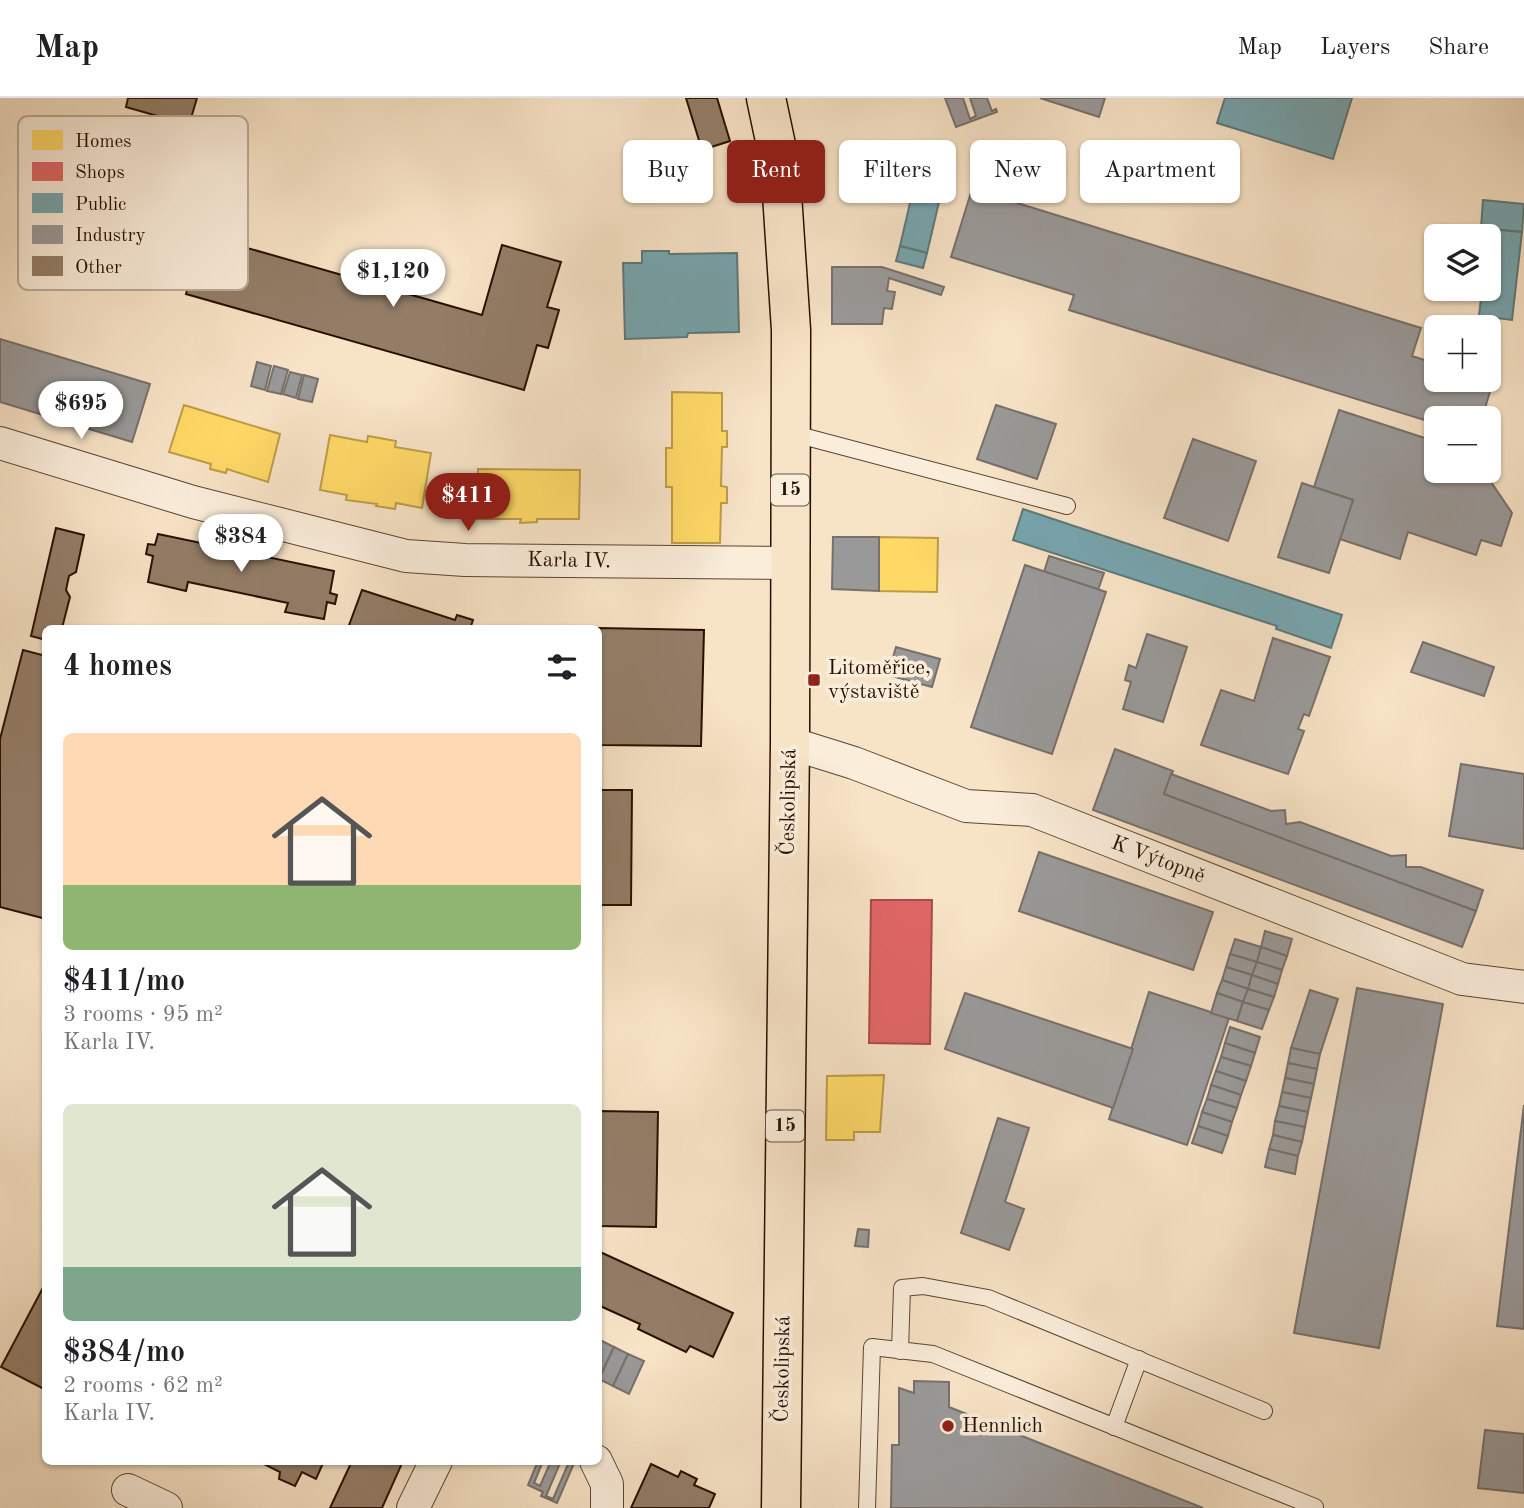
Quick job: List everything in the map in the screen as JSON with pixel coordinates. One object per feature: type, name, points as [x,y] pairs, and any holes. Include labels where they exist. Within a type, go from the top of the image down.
[{"type":"main road","name":"Českolipská","points":[[766,98],[780,164],[787,236],[791,330],[790,743],[781,1508]]},
{"type":"street","name":"Karla IV.","points":[[0,443],[147,488],[406,556],[790,563]]},
{"type":"street","name":"K Výtopně","points":[[790,743],[854,763],[966,806],[1032,810],[1462,979],[1524,987]]},
{"type":"street","points":[[413,1508],[434,1465]]},
{"type":"street","points":[[598,1465],[607,1484],[607,1508]]},
{"type":"street","points":[[128,1490],[166,1508]]},
{"type":"lane","points":[[791,433],[1067,506]]},
{"type":"lane","points":[[901,1350],[902,1287],[923,1286],[988,1298],[1264,1411]]},
{"type":"lane","points":[[867,1508],[872,1347],[933,1354],[1315,1507]]},
{"type":"lane","points":[[1114,1427],[1139,1359]]},
{"type":"building: Homes","points":[[672,392],[722,393],[722,431],[727,431],[727,447],[722,447],[721,486],[727,487],[727,503],[721,503],[720,543],[672,543],[672,487],[666,487],[666,448],[672,448]]},
{"type":"building: Homes","points":[[184,405],[280,434],[268,482],[227,469],[226,473],[210,469],[211,464],[169,452]]},
{"type":"building: Homes","points":[[330,435],[367,442],[368,436],[396,441],[395,447],[431,453],[422,508],[396,503],[395,509],[376,506],[377,504],[346,500],[347,495],[320,490]]},
{"type":"building: Homes","points":[[478,469],[580,470],[579,519],[537,519],[537,522],[520,523],[521,519],[477,519]]},
{"type":"building: Homes","points":[[879,537],[938,538],[937,592],[879,591]]},
{"type":"building: Homes","points":[[884,1075],[880,1132],[854,1132],[854,1140],[826,1140],[827,1076]]},
{"type":"building: Shops","points":[[871,900],[932,900],[930,1044],[869,1043]]},
{"type":"building: Public","points":[[1225,98],[1352,98],[1333,159],[1217,123]]},
{"type":"building: Public","points":[[1483,200],[1524,204],[1522,232],[1501,230],[1501,224],[1481,224]]},
{"type":"building: Public","points":[[910,203],[939,203],[927,253],[900,246]]},
{"type":"building: Public","points":[[1501,230],[1522,232],[1512,320],[1501,319],[1501,315],[1479,315],[1481,301],[1501,301]]},
{"type":"building: Public","points":[[900,246],[927,253],[923,268],[896,261]]},
{"type":"building: Public","points":[[642,251],[669,251],[669,254],[737,253],[739,332],[688,333],[687,337],[625,339],[623,263],[642,263]]},
{"type":"building: Public","points":[[1023,509],[1342,615],[1331,648],[1276,629],[1277,626],[1013,540]]},
{"type":"building: Industry","points":[[945,98],[963,98],[970,119],[976,116],[970,98],[987,98],[992,111],[996,109],[997,112],[956,127]]},
{"type":"building: Industry","points":[[1040,98],[1105,98],[1099,117]]},
{"type":"building: Industry","points":[[970,195],[970,203],[1017,203],[1421,328],[1412,356],[1424,360],[1424,392],[1490,392],[1486,406],[1424,406],[1424,420],[1069,310],[1074,295],[951,257]]},
{"type":"building: Industry","points":[[832,267],[882,267],[944,287],[941,295],[889,278],[887,291],[895,292],[892,309],[884,308],[882,324],[832,324]]},
{"type":"building: Industry","points":[[0,339],[150,384],[132,442],[0,402]]},
{"type":"building: Industry","points":[[257,362],[271,366],[265,390],[251,386]]},
{"type":"building: Industry","points":[[274,366],[288,370],[281,394],[267,391]]},
{"type":"building: Industry","points":[[290,372],[302,375],[296,398],[283,394]]},
{"type":"building: Industry","points":[[304,375],[318,379],[312,402],[298,399]]},
{"type":"building: Industry","points":[[996,405],[1056,424],[1037,479],[977,459]]},
{"type":"building: Industry","points":[[1339,410],[1424,438],[1424,483],[1492,483],[1512,513],[1501,546],[1481,540],[1476,555],[1408,532],[1400,559],[1340,539],[1353,500],[1314,487]]},
{"type":"building: Industry","points":[[1193,439],[1256,461],[1228,541],[1164,518]]},
{"type":"building: Industry","points":[[1302,483],[1353,500],[1329,573],[1278,557]]},
{"type":"building: Industry","points":[[833,537],[879,537],[879,591],[832,589]]},
{"type":"building: Industry","points":[[1049,556],[1104,573],[1098,590],[1044,572]]},
{"type":"building: Industry","points":[[1025,565],[1106,592],[1052,754],[971,727]]},
{"type":"building: Industry","points":[[1147,634],[1187,647],[1163,722],[1123,709],[1131,682],[1125,680],[1129,665],[1136,668]]},
{"type":"building: Industry","points":[[1273,638],[1330,657],[1309,716],[1304,714],[1298,729],[1304,731],[1288,774],[1201,745],[1221,690],[1254,701]]},
{"type":"building: Industry","points":[[1423,642],[1494,667],[1484,696],[1411,672]]},
{"type":"building: Industry","points":[[896,647],[940,659],[932,687],[888,675]]},
{"type":"building: Industry","points":[[1115,749],[1173,771],[1164,794],[1476,911],[1462,947],[1093,810]]},
{"type":"building: Industry","points":[[1461,764],[1524,774],[1524,849],[1449,836]]},
{"type":"building: Industry","points":[[1171,774],[1271,811],[1285,810],[1286,824],[1300,822],[1391,856],[1406,855],[1406,867],[1421,867],[1483,890],[1476,911],[1164,794]]},
{"type":"building: Industry","points":[[1039,852],[1213,912],[1193,970],[1019,911]]},
{"type":"building: Industry","points":[[1265,931],[1292,939],[1287,956],[1261,947]]},
{"type":"building: Industry","points":[[1235,939],[1261,947],[1257,962],[1230,954]]},
{"type":"building: Industry","points":[[1261,947],[1287,956],[1282,970],[1257,962]]},
{"type":"building: Industry","points":[[1230,954],[1257,962],[1252,975],[1226,967]]},
{"type":"building: Industry","points":[[1257,962],[1282,970],[1278,984],[1252,975]]},
{"type":"building: Industry","points":[[1226,967],[1252,975],[1248,989],[1222,980]]},
{"type":"building: Industry","points":[[1252,975],[1278,984],[1274,997],[1248,989]]},
{"type":"building: Industry","points":[[1222,980],[1248,989],[1243,1002],[1217,993]]},
{"type":"building: Industry","points":[[1357,988],[1443,1004],[1379,1348],[1294,1333]]},
{"type":"building: Industry","points":[[1248,989],[1274,997],[1269,1010],[1243,1002]]},
{"type":"building: Industry","points":[[1310,990],[1338,999],[1320,1054],[1291,1048]]},
{"type":"building: Industry","points":[[1149,992],[1229,1018],[1187,1145],[1109,1119]]},
{"type":"building: Industry","points":[[965,993],[1133,1049],[1113,1108],[945,1049]]},
{"type":"building: Industry","points":[[1217,993],[1243,1002],[1237,1021],[1211,1013]]},
{"type":"building: Industry","points":[[1243,1002],[1269,1010],[1262,1029],[1237,1021]]},
{"type":"building: Industry","points":[[1230,1027],[1260,1037],[1255,1053],[1225,1043]]},
{"type":"building: Industry","points":[[1225,1043],[1255,1053],[1251,1066],[1221,1057]]},
{"type":"building: Industry","points":[[1291,1048],[1320,1054],[1317,1069],[1288,1063]]},
{"type":"building: Industry","points":[[1221,1057],[1251,1066],[1246,1081],[1216,1071]]},
{"type":"building: Industry","points":[[1288,1063],[1317,1069],[1314,1084],[1285,1078]]},
{"type":"building: Industry","points":[[1216,1071],[1246,1081],[1241,1095],[1211,1085]]},
{"type":"building: Industry","points":[[1285,1078],[1314,1084],[1311,1098],[1282,1092]]},
{"type":"building: Industry","points":[[1211,1085],[1241,1095],[1237,1108],[1207,1099]]},
{"type":"building: Industry","points":[[1282,1092],[1311,1098],[1308,1112],[1279,1106]]},
{"type":"building: Industry","points":[[1207,1099],[1237,1108],[1232,1122],[1202,1112]]},
{"type":"building: Industry","points":[[1524,1105],[1524,1329],[1497,1326]]},
{"type":"building: Industry","points":[[1279,1106],[1308,1112],[1305,1127],[1275,1121]]},
{"type":"building: Industry","points":[[1202,1112],[1232,1122],[1228,1136],[1198,1126]]},
{"type":"building: Industry","points":[[998,1118],[1029,1128],[1005,1202],[1024,1209],[1009,1250],[961,1233]]},
{"type":"building: Industry","points":[[1275,1121],[1305,1127],[1302,1142],[1273,1135]]},
{"type":"building: Industry","points":[[1198,1126],[1228,1136],[1222,1153],[1192,1143]]},
{"type":"building: Industry","points":[[1273,1135],[1302,1142],[1298,1156],[1269,1149]]},
{"type":"building: Industry","points":[[1269,1149],[1298,1156],[1295,1174],[1265,1167]]},
{"type":"building: Industry","points":[[858,1229],[869,1230],[868,1247],[855,1246]]},
{"type":"building: Industry","points":[[602,1341],[614,1347],[602,1373]]},
{"type":"building: Industry","points":[[614,1347],[628,1354],[613,1386],[602,1380],[602,1373]]},
{"type":"building: Industry","points":[[628,1354],[644,1361],[629,1394],[613,1386]]},
{"type":"building: Industry","name":"Hennlich","points":[[914,1381],[949,1382],[949,1407],[1203,1508],[891,1508],[892,1445],[899,1445],[899,1388],[914,1393]]},
{"type":"building: Industry","points":[[1485,1430],[1524,1434],[1524,1493],[1478,1488]]},
{"type":"building: Industry","points":[[536,1465],[541,1465],[534,1483],[540,1486],[549,1465],[559,1465],[546,1496],[553,1499],[568,1465],[573,1465],[557,1503],[541,1496],[543,1492],[528,1485]]},
{"type":"building: Other","points":[[128,98],[197,98],[192,116],[158,116],[126,107]]},
{"type":"building: Other","points":[[686,98],[717,98],[730,140],[713,146],[713,140],[699,140]]},
{"type":"building: Other","points":[[502,245],[561,262],[547,307],[559,310],[548,348],[537,345],[524,390],[186,294],[187,290],[248,290],[248,248],[482,315]]},
{"type":"building: Other","points":[[56,528],[84,535],[76,572],[69,576],[66,590],[70,597],[63,625],[42,625],[42,639],[31,636]]},
{"type":"building: Other","points":[[158,534],[334,571],[330,593],[337,595],[335,604],[327,602],[324,619],[285,612],[288,603],[188,582],[186,591],[148,582],[153,556],[146,554],[148,544],[155,545]]},
{"type":"building: Other","points":[[362,590],[455,620],[457,615],[473,620],[471,625],[349,625]]},
{"type":"building: Other","points":[[602,628],[704,630],[701,746],[602,745]]},
{"type":"building: Other","points":[[23,650],[42,655],[42,918],[0,907],[0,739]]},
{"type":"building: Other","points":[[602,790],[632,790],[631,905],[602,905]]},
{"type":"building: Other","points":[[602,1111],[658,1112],[656,1227],[602,1226]]},
{"type":"building: Other","points":[[602,1253],[733,1313],[713,1357],[690,1346],[686,1352],[638,1329],[640,1324],[602,1307]]},
{"type":"building: Other","points":[[42,1290],[42,1388],[1,1367]]},
{"type":"building: Other","points":[[651,1464],[678,1477],[681,1471],[697,1479],[694,1485],[715,1494],[709,1508],[631,1508]]},
{"type":"building: Other","points":[[266,1465],[322,1465],[316,1479],[302,1472],[295,1486],[279,1479],[280,1472]]},
{"type":"building: Other","points":[[350,1465],[401,1465],[382,1508],[330,1508]]},
{"type":"place","name":"Litoměřice, výstaviště","points":[[814,680]]},
{"type":"place","name":"Hennlich","points":[[948,1426]]}]
